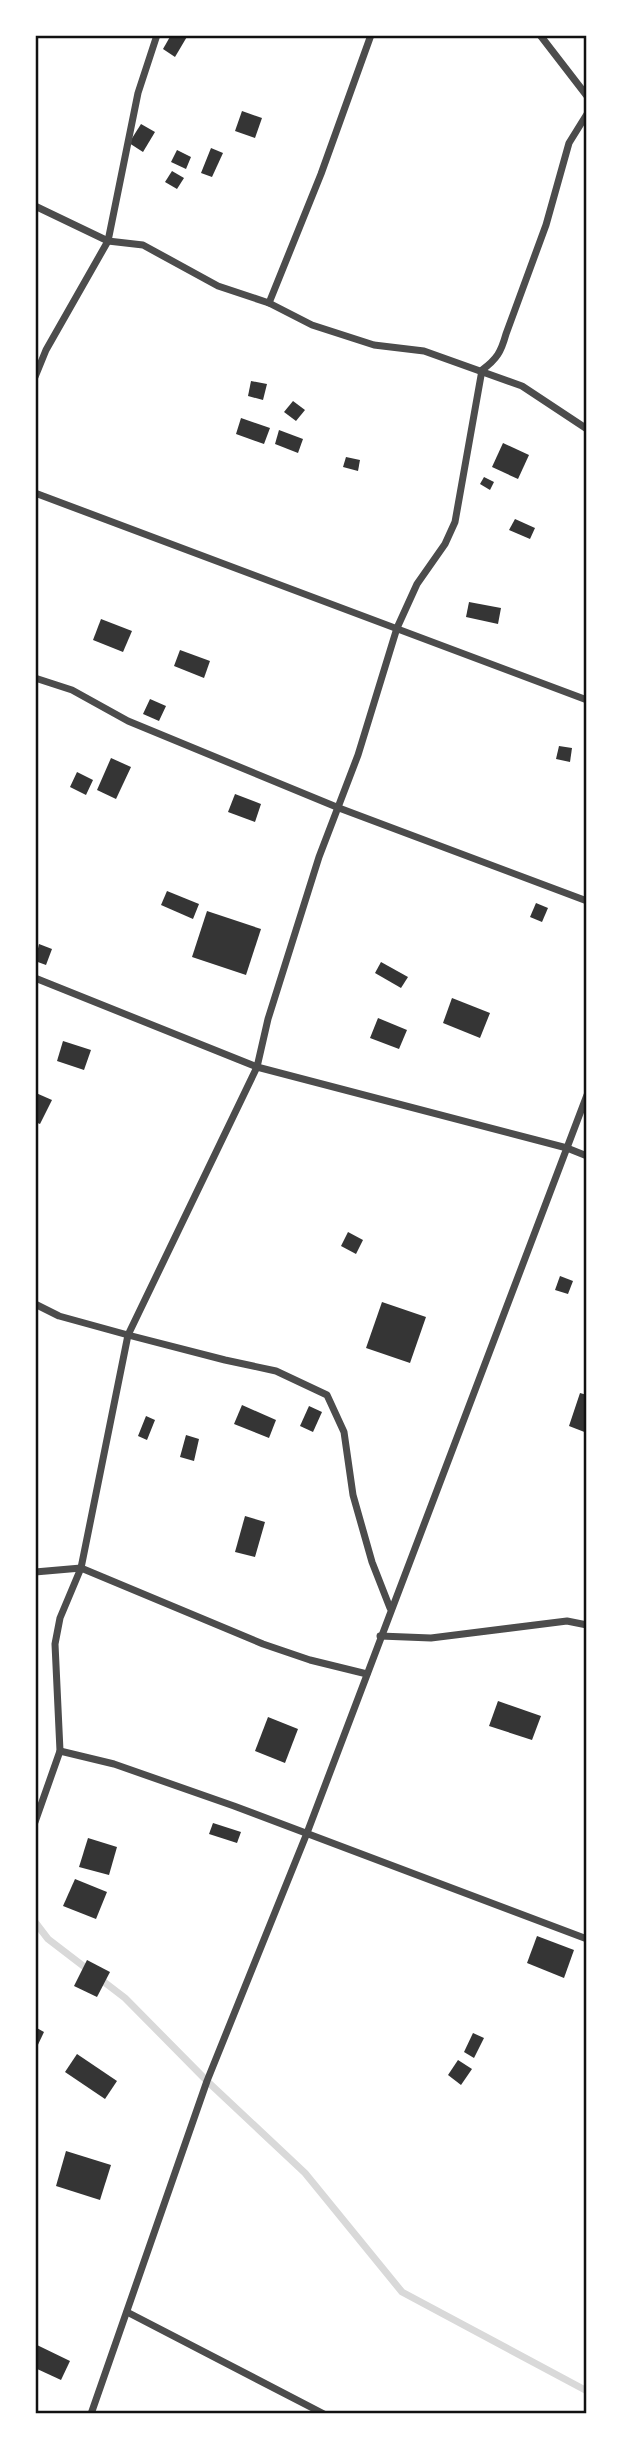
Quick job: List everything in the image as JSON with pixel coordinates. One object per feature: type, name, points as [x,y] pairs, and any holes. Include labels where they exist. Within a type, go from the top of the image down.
[{"type":"street","points":[[35,377],[46,350],[108,241],[138,93],[157,35]]},
{"type":"street","points":[[269,303],[321,174],[371,35]]},
{"type":"street","points":[[540,35],[587,96]]},
{"type":"street","points":[[35,1822],[60,1751],[55,1644],[60,1618],[81,1568],[128,1335],[257,1067],[268,1019],[319,857],[358,755],[397,628],[417,584],[444,544],[455,522],[482,370],[496,360],[501,352],[546,225],[569,143],[587,114]]},
{"type":"street","points":[[35,206],[108,241],[143,245],[218,286],[269,303],[312,325],[374,345],[424,351],[522,386],[587,429]]},
{"type":"street","points":[[35,493],[587,700]]},
{"type":"street","points":[[35,678],[72,690],[128,721],[339,808],[587,901]]},
{"type":"street","points":[[35,978],[257,1067],[567,1148],[587,1156]]},
{"type":"street","points":[[91,2414],[207,2081],[307,1833],[587,1095]]},
{"type":"street","points":[[35,1304],[59,1316],[276,1371],[327,1395],[344,1432],[353,1495],[372,1562],[391,1609]]},
{"type":"street","points":[[35,1572],[81,1568],[263,1644],[310,1660],[367,1674]]},
{"type":"street","points":[[380,1636],[431,1638],[568,1622],[587,1625]]},
{"type":"street","points":[[60,1751],[114,1764],[307,1833],[587,1939]]},
{"type":"street","points":[[127,2312],[324,2414]]},
{"type":"building","points":[[171,35],[188,35],[175,57],[163,49]]},
{"type":"building","points":[[242,111],[262,118],[255,138],[235,131]]},
{"type":"building","points":[[141,124],[155,132],[143,152],[129,143]]},
{"type":"building","points":[[211,148],[223,153],[212,177],[201,173]]},
{"type":"building","points":[[177,150],[191,157],[186,169],[171,162]]},
{"type":"building","points":[[172,171],[184,178],[177,189],[165,182]]},
{"type":"building","points":[[251,381],[267,384],[263,400],[248,396]]},
{"type":"building","points":[[293,401],[305,410],[296,421],[284,412]]},
{"type":"building","points":[[241,418],[270,428],[264,444],[236,434]]},
{"type":"building","points":[[279,430],[303,439],[298,453],[275,444]]},
{"type":"building","points":[[503,443],[529,455],[518,479],[492,467]]},
{"type":"building","points":[[346,457],[360,460],[358,471],[343,467]]},
{"type":"building","points":[[484,477],[494,482],[490,490],[480,484]]},
{"type":"building","points":[[515,519],[535,528],[530,539],[509,530]]},
{"type":"building","points":[[469,602],[501,608],[498,624],[466,617]]},
{"type":"building","points":[[101,619],[132,631],[123,652],[93,640]]},
{"type":"building","points":[[180,650],[210,661],[204,678],[174,666]]},
{"type":"building","points":[[150,699],[166,706],[159,721],[143,714]]},
{"type":"building","points":[[559,746],[572,748],[570,762],[556,759]]},
{"type":"building","points":[[111,758],[131,767],[116,799],[97,790]]},
{"type":"building","points":[[77,772],[93,780],[86,795],[70,787]]},
{"type":"building","points":[[235,794],[261,804],[255,822],[228,812]]},
{"type":"building","points":[[167,891],[199,904],[193,919],[161,905]]},
{"type":"building","points":[[536,903],[548,908],[542,922],[530,917]]},
{"type":"building","points":[[207,911],[261,929],[246,975],[192,957]]},
{"type":"building","points":[[39,944],[52,949],[46,965],[35,961]]},
{"type":"building","points":[[381,962],[408,977],[401,988],[375,973]]},
{"type":"building","points":[[452,998],[490,1013],[480,1038],[443,1023]]},
{"type":"building","points":[[378,1018],[407,1030],[399,1049],[370,1038]]},
{"type":"building","points":[[63,1041],[91,1050],[84,1070],[57,1061]]},
{"type":"building","points":[[36,1093],[52,1100],[40,1124],[35,1122]]},
{"type":"building","points":[[348,1232],[363,1240],[356,1254],[341,1246]]},
{"type":"building","points":[[560,1276],[573,1281],[568,1294],[555,1290]]},
{"type":"building","points":[[382,1302],[426,1317],[410,1363],[366,1348]]},
{"type":"building","points":[[580,1393],[587,1395],[587,1433],[569,1426]]},
{"type":"building","points":[[242,1405],[276,1420],[269,1438],[234,1424]]},
{"type":"building","points":[[309,1406],[322,1412],[313,1432],[300,1426]]},
{"type":"building","points":[[146,1416],[155,1420],[147,1440],[138,1436]]},
{"type":"building","points":[[186,1435],[199,1439],[194,1461],[180,1457]]},
{"type":"building","points":[[245,1516],[265,1522],[255,1557],[235,1552]]},
{"type":"building","points":[[498,1701],[541,1716],[532,1740],[489,1726]]},
{"type":"building","points":[[268,1717],[298,1729],[285,1763],[255,1751]]},
{"type":"building","points":[[213,1823],[241,1832],[237,1843],[209,1834]]},
{"type":"building","points":[[88,1838],[117,1847],[109,1875],[79,1867]]},
{"type":"building","points":[[75,1879],[107,1892],[96,1919],[63,1906]]},
{"type":"building","points":[[537,1936],[574,1950],[564,1978],[527,1963]]},
{"type":"building","points":[[87,1960],[110,1972],[97,1997],[74,1986]]},
{"type":"building","points":[[35,2027],[44,2032],[35,2051]]},
{"type":"building","points":[[473,2033],[484,2038],[474,2058],[464,2052]]},
{"type":"building","points":[[77,2054],[117,2081],[105,2099],[65,2072]]},
{"type":"building","points":[[458,2060],[472,2069],[461,2085],[448,2075]]},
{"type":"building","points":[[66,2151],[111,2165],[100,2200],[56,2186]]},
{"type":"building","points":[[37,2345],[70,2361],[61,2380],[35,2368]]},
{"type":"waterway","points":[[35,1922],[48,1939],[125,1998],[207,2081],[305,2173],[402,2292],[587,2391]]}]
